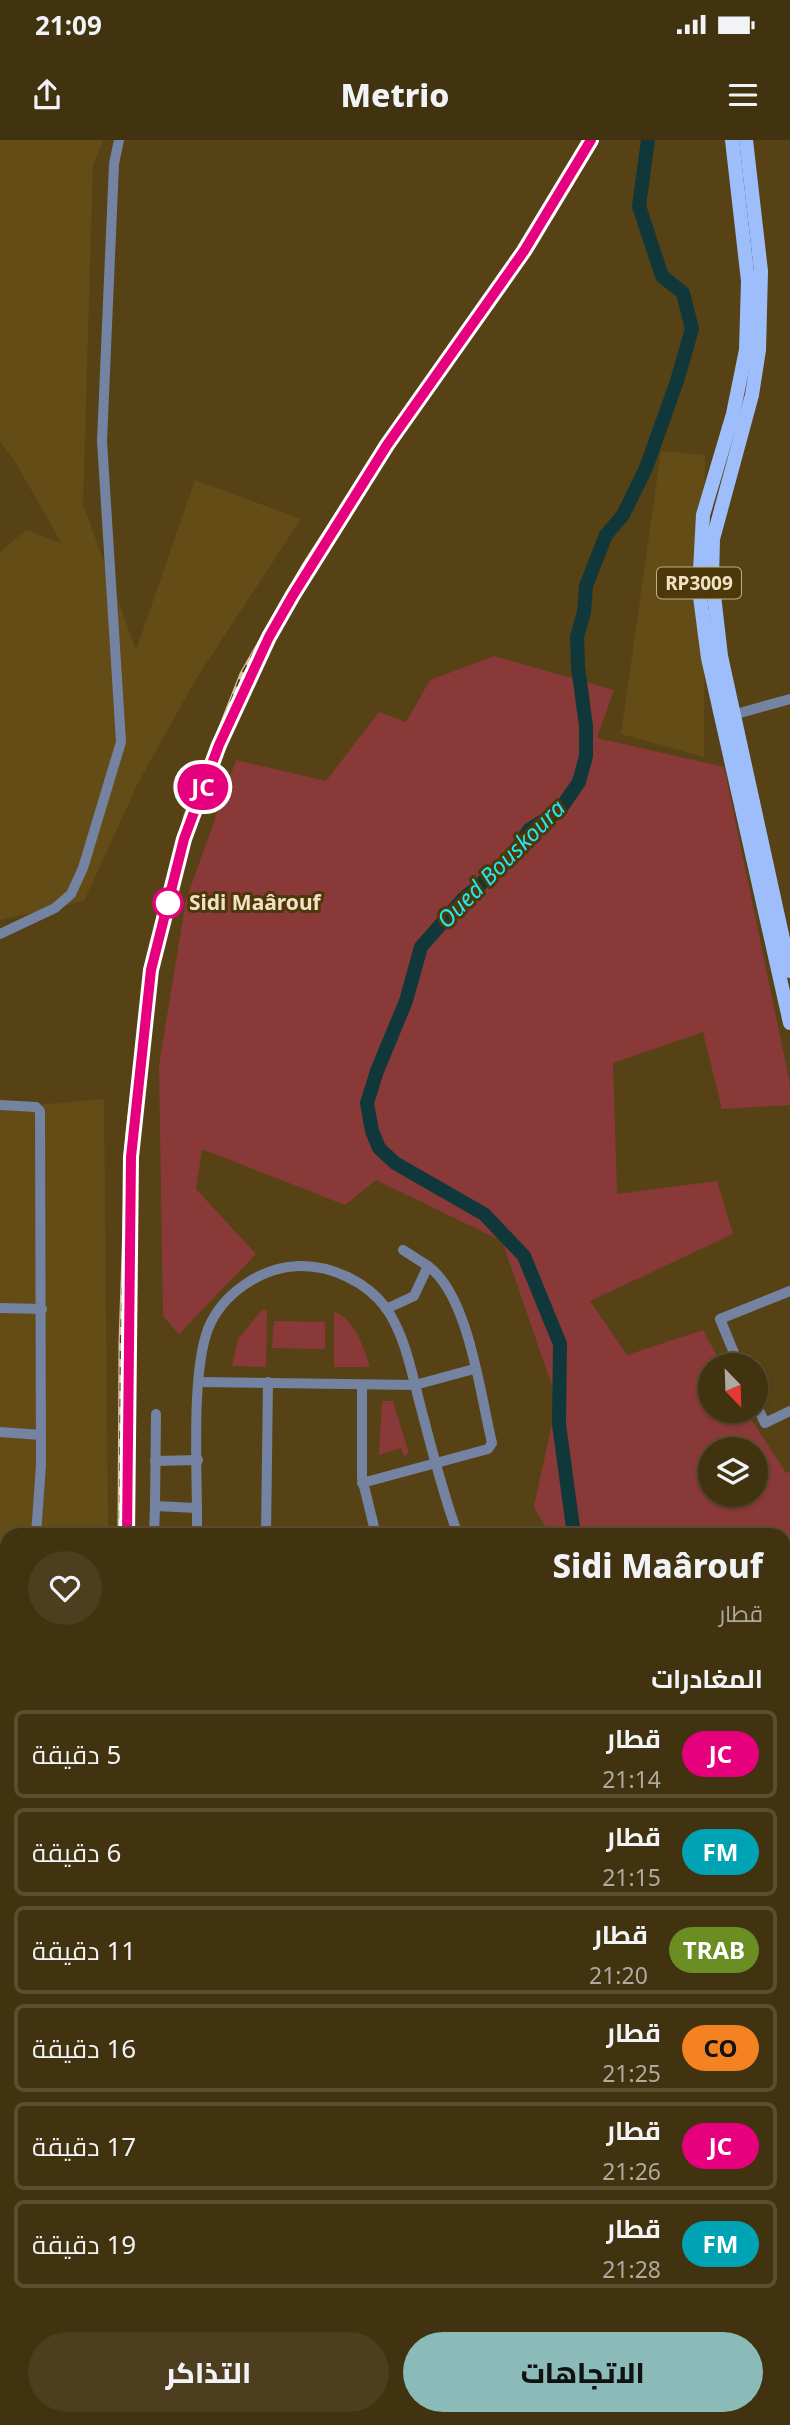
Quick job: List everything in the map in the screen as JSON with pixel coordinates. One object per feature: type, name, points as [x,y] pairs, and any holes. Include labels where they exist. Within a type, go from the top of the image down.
[{"type":"main road","name":"RP3009","points":[[732,140],[748,281],[746,350],[733,414],[704,515],[699,566],[708,658],[727,716],[790,971]]},
{"type":"main road","name":"RP3009","points":[[746,140],[761,271],[760,340],[752,395],[713,539],[712,578],[727,716],[790,1022]]},
{"type":"street","points":[[0,934],[55,908],[71,894],[83,868],[121,742],[102,441],[114,164],[119,140]]},
{"type":"street","points":[[727,716],[790,699]]},
{"type":"street","points":[[0,1105],[36,1107],[40,1111],[41,1435],[36,1528]]},
{"type":"street","points":[[362,1483],[491,1446],[458,1308],[437,1273],[403,1250]]},
{"type":"street","points":[[386,1309],[414,1296],[428,1266]]},
{"type":"street","points":[[197,1528],[202,1349],[217,1311],[232,1295],[268,1272],[284,1267],[322,1268],[360,1284],[386,1309],[402,1340],[456,1528]]},
{"type":"street","points":[[734,1353],[720,1319],[789,1295]]},
{"type":"street","points":[[0,1308],[42,1308]]},
{"type":"street","points":[[199,1382],[415,1385],[474,1369]]},
{"type":"street","points":[[265,1528],[268,1382]]},
{"type":"street","points":[[362,1385],[362,1483],[374,1528]]},
{"type":"street","points":[[768,1422],[790,1411]]},
{"type":"street","points":[[154,1528],[156,1414]]},
{"type":"street","points":[[0,1432],[41,1435]]},
{"type":"street","points":[[155,1461],[198,1460]]},
{"type":"street","points":[[155,1506],[197,1508]]},
{"type":"shaded area","points":[[0,140],[103,140],[93,166],[83,504],[136,650],[195,480],[301,519],[196,679],[138,783],[84,901],[0,920],[0,552],[26,530],[62,544],[17,465],[0,441]]},
{"type":"shaded area","points":[[661,451],[705,455],[704,757],[621,734]]},
{"type":"shaded area","points":[[494,656],[614,690],[597,738],[724,767],[790,1084],[790,1105],[722,1109],[703,1032],[613,1063],[617,1194],[717,1181],[733,1234],[590,1301],[627,1355],[703,1330],[715,1353],[698,1353],[698,1423],[754,1423],[763,1437],[698,1437],[698,1507],[768,1507],[768,1445],[786,1473],[790,1472],[790,1528],[546,1528],[534,1507],[557,1400],[502,1241],[376,1180],[345,1205],[202,1149],[196,1189],[256,1254],[179,1334],[163,1316],[159,1065],[186,900],[236,760],[326,781],[379,712],[406,722],[430,680]]},
{"type":"shaded area","points":[[104,1099],[108,1528],[0,1528],[0,1108]]},
{"type":"shaded area","points":[[262,1310],[267,1310],[266,1367],[232,1366],[238,1339]]},
{"type":"shaded area","points":[[334,1312],[353,1327],[370,1367],[334,1367]]},
{"type":"shaded area","points":[[274,1321],[325,1322],[325,1349],[272,1348]]},
{"type":"shaded area","points":[[382,1401],[393,1401],[409,1454],[404,1456],[401,1448],[379,1455]]},
{"type":"waterway","name":"Oued Bouskoura","points":[[573,1528],[559,1424],[560,1344],[524,1256],[484,1214],[395,1163],[379,1148],[372,1131],[367,1103],[406,1001],[421,947],[463,899],[510,859],[529,830],[559,811],[579,782],[586,756],[586,726],[577,637],[584,612],[586,586],[606,535],[623,515],[646,468],[692,329],[683,293],[662,276],[639,206],[648,140]]},
{"type":"railway","points":[[120,1528],[121,1343],[128,1134],[148,962],[186,816],[242,674],[305,564],[394,427],[534,231],[588,140]]},
{"type":"train","name":"JC","points":[[127,1528],[131,1157],[151,970],[184,839],[219,745],[269,637],[305,574],[387,445],[524,251],[591,140]]},
{"type":"place","name":"Sidi Maârouf","points":[[168,903]]}]
